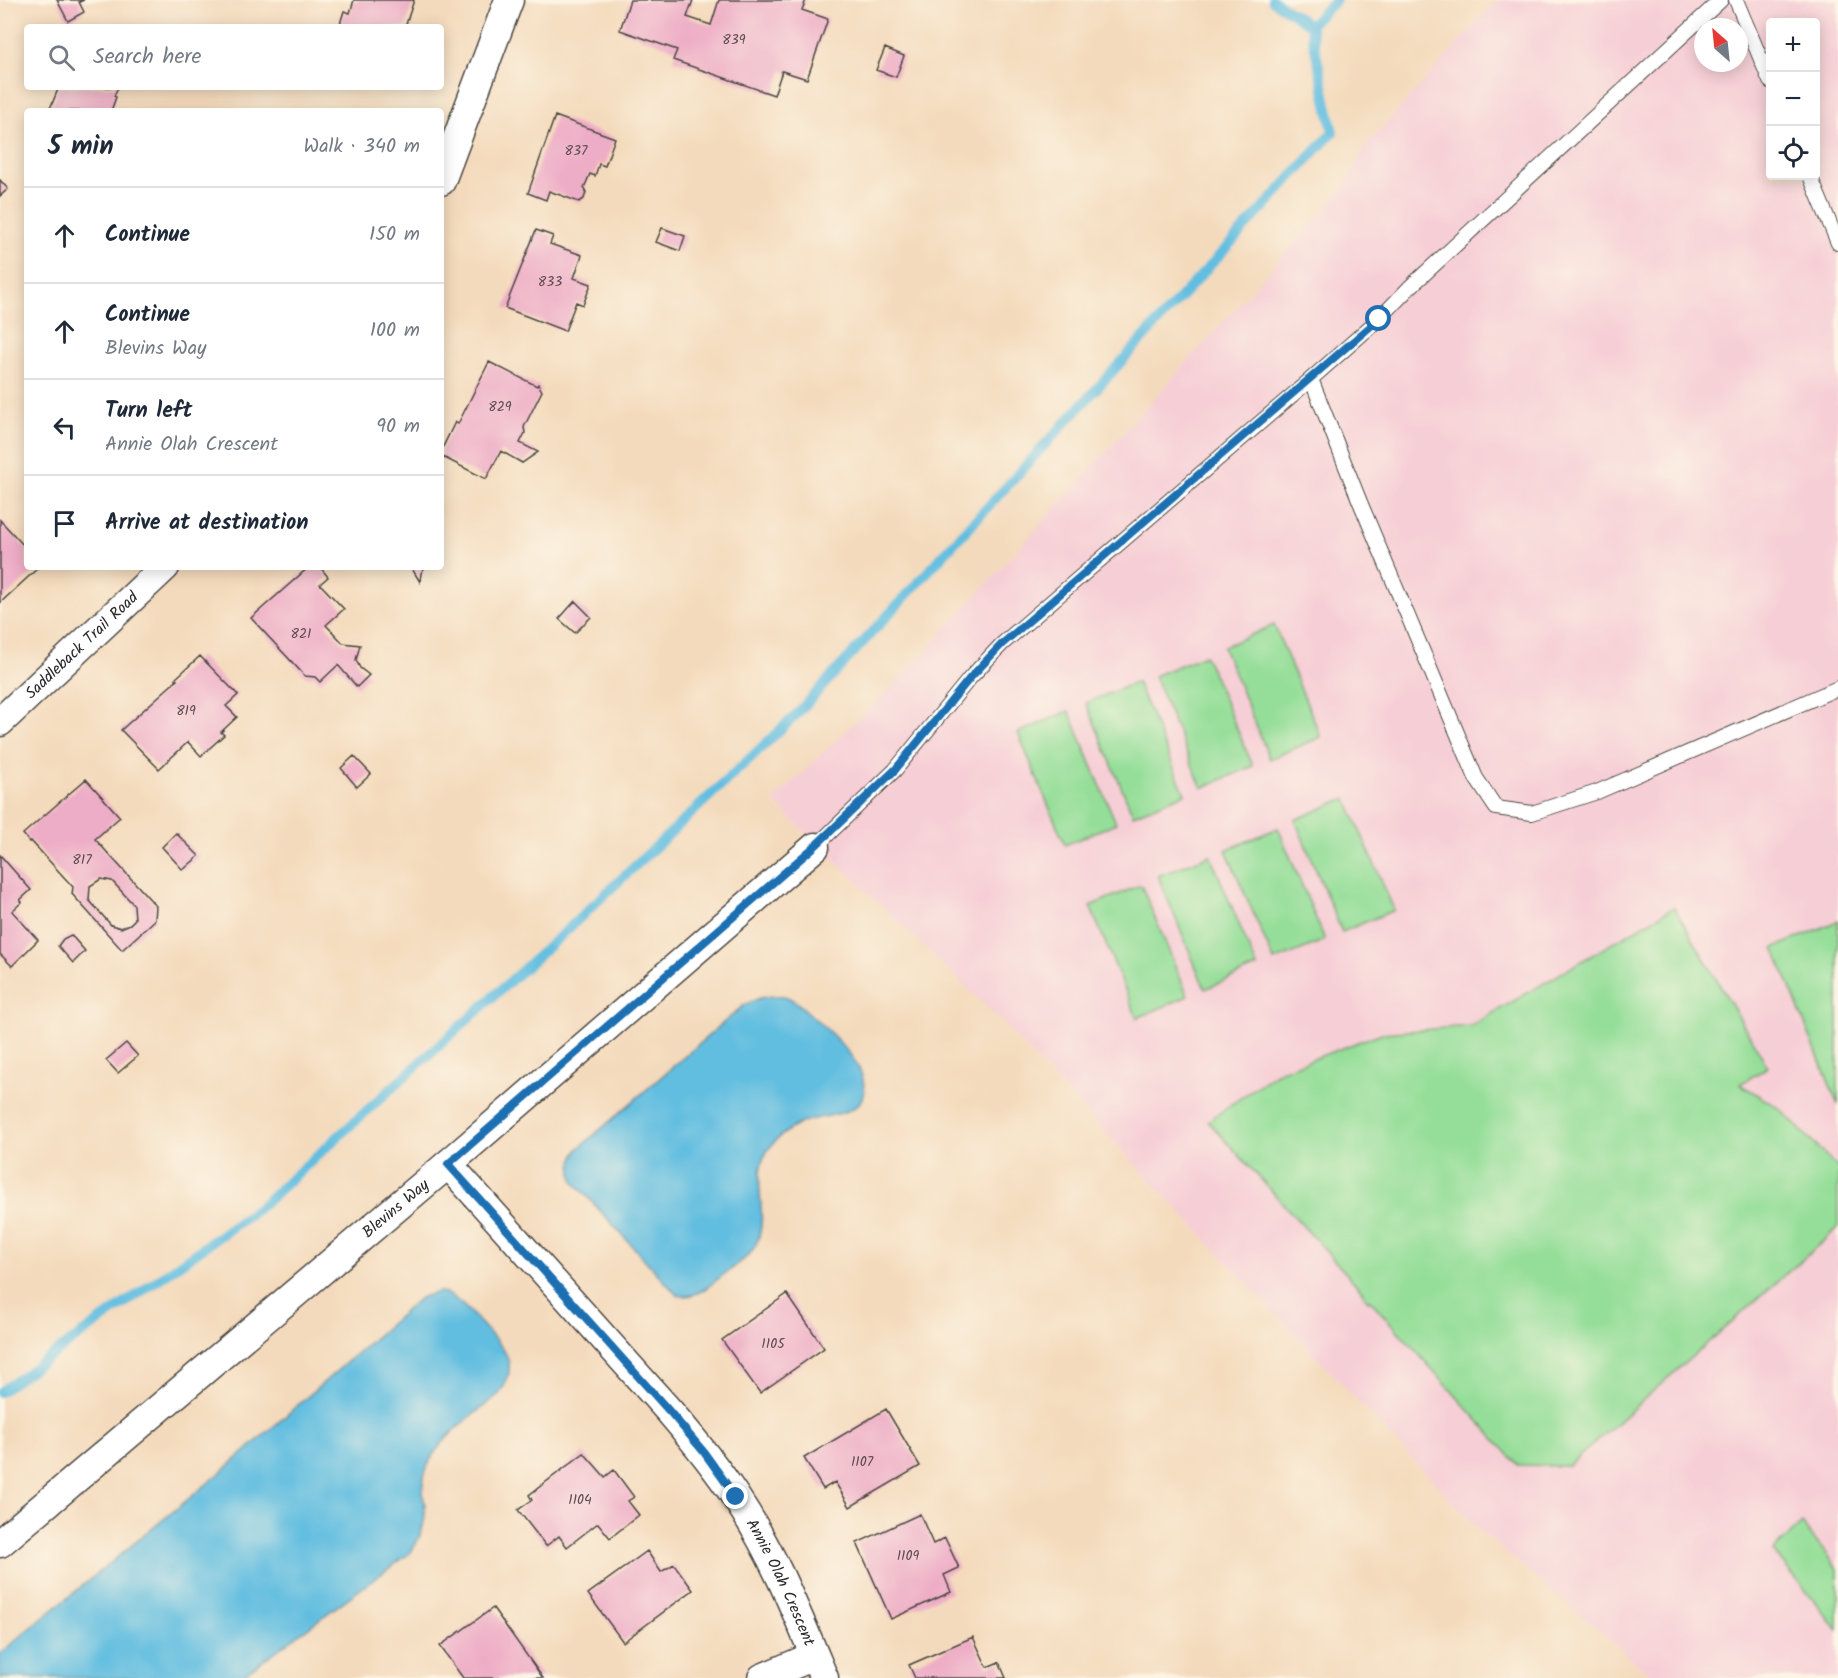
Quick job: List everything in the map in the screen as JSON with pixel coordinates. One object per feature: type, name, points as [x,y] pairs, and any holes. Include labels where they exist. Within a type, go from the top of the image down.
[{"type":"street","points":[[444,173],[509,0]]},
{"type":"street","name":"Saddleback Trail Road","points":[[0,722],[162,570]]},
{"type":"street","name":"Blevins Way","points":[[0,1543],[448,1164],[814,847]]},
{"type":"street","name":"Annie Olah Crescent","points":[[448,1164],[703,1451],[736,1497],[759,1537],[819,1667]]},
{"type":"street","points":[[762,1678],[819,1667]]},
{"type":"lane","points":[[814,847],[895,770],[970,678],[1002,644],[1379,319],[1409,288],[1721,0]]},
{"type":"lane","points":[[1737,0],[1766,72]]},
{"type":"lane","points":[[1812,180],[1838,243]]},
{"type":"lane","points":[[1311,379],[1476,778],[1496,807],[1532,813],[1597,792],[1838,688]]},
{"type":"shaded area","points":[[1497,0],[1838,0],[1838,1678],[1655,1678],[1478,1529],[997,1017],[773,801],[908,671],[1344,188],[1364,148]]},
{"type":"green space","points":[[1274,625],[1321,737],[1270,759],[1223,647]]},
{"type":"green space","points":[[1205,655],[1253,766],[1202,788],[1154,676]]},
{"type":"green space","points":[[1137,682],[1185,794],[1133,815],[1086,703]]},
{"type":"green space","points":[[1069,711],[1116,823],[1065,845],[1018,733]]},
{"type":"green space","points":[[1346,798],[1394,910],[1342,932],[1295,820]]},
{"type":"green space","points":[[1278,828],[1325,940],[1274,961],[1226,850]]},
{"type":"green space","points":[[1210,855],[1257,967],[1205,989],[1158,876]]},
{"type":"green space","points":[[1141,885],[1188,996],[1137,1018],[1090,906]]},
{"type":"green space","points":[[1674,907],[1768,1067],[1740,1084],[1780,1109],[1838,1168],[1838,1228],[1568,1466],[1518,1465],[1208,1121],[1276,1073],[1382,1033],[1471,1026]]},
{"type":"green space","points":[[1838,921],[1838,1105],[1774,948]]},
{"type":"green space","points":[[1802,1524],[1838,1569],[1838,1630],[1773,1551]]},
{"type":"water","points":[[784,996],[794,1000],[840,1043],[858,1066],[863,1078],[864,1090],[860,1102],[855,1107],[801,1123],[786,1132],[773,1144],[762,1164],[761,1223],[752,1251],[704,1290],[688,1296],[677,1295],[574,1182],[573,1161],[578,1149],[744,1005],[760,998]]},
{"type":"water","points":[[438,1292],[453,1297],[491,1334],[508,1359],[509,1373],[499,1394],[452,1432],[433,1455],[423,1483],[425,1513],[423,1525],[410,1553],[239,1678],[0,1678],[0,1653],[225,1469],[420,1298]]},
{"type":"building","points":[[57,0],[84,0],[79,2],[84,12],[68,21]]},
{"type":"building","points":[[354,0],[414,0],[406,24],[340,24],[344,11],[350,13]]},
{"type":"building","points":[[630,0],[693,0],[687,17],[711,25],[719,0],[806,0],[802,10],[828,19],[807,79],[782,71],[774,95],[673,60],[677,50],[620,30]]},
{"type":"building","points":[[885,48],[904,56],[896,77],[876,70]]},
{"type":"building","points":[[58,90],[117,90],[112,108],[50,108]]},
{"type":"building","points":[[555,116],[615,138],[605,166],[599,164],[595,176],[590,174],[584,188],[586,192],[584,199],[579,202],[549,191],[546,200],[528,193]]},
{"type":"building","points":[[0,180],[8,189],[0,196]]},
{"type":"building","points":[[662,228],[685,236],[680,251],[656,242]]},
{"type":"building","points":[[536,230],[553,236],[550,244],[582,255],[574,278],[591,284],[583,305],[576,302],[565,331],[505,308]]},
{"type":"building","points":[[489,362],[537,386],[538,384],[542,391],[524,427],[525,433],[520,443],[538,452],[522,463],[501,451],[486,479],[444,458],[444,445],[455,422],[458,424]]},
{"type":"building","points":[[0,520],[24,546],[24,570],[36,570],[0,603]]},
{"type":"building","points":[[306,570],[322,570],[328,577],[320,584],[344,609],[326,625],[343,643],[360,645],[356,660],[360,668],[369,675],[357,687],[338,665],[320,682],[315,677],[305,676],[251,618]]},
{"type":"building","points":[[413,570],[423,570],[420,582]]},
{"type":"building","points":[[575,601],[591,617],[575,633],[559,619]]},
{"type":"building","points":[[200,656],[238,695],[226,706],[237,717],[221,732],[224,735],[201,756],[188,742],[159,769],[121,730]]},
{"type":"building","points":[[354,756],[371,774],[357,787],[341,768]]},
{"type":"building","points":[[86,779],[120,817],[95,839],[156,906],[155,920],[122,950],[72,894],[73,887],[23,834]],"holes":[[[101,879],[112,881],[134,905],[135,919],[121,928],[111,925],[89,900],[90,886]]]},
{"type":"building","points":[[176,833],[199,856],[183,870],[162,847]]},
{"type":"building","points":[[0,855],[31,890],[12,911],[38,940],[12,966],[0,954]]},
{"type":"building","points":[[71,935],[85,951],[73,963],[58,946],[63,939]]},
{"type":"building","points":[[126,1043],[138,1056],[118,1073],[106,1060]]},
{"type":"building","points":[[787,1294],[824,1348],[760,1393],[722,1340]]},
{"type":"building","points":[[886,1409],[920,1466],[850,1507],[835,1482],[823,1489],[804,1458]]},
{"type":"building","points":[[584,1453],[605,1477],[614,1470],[634,1497],[628,1501],[639,1515],[610,1538],[598,1523],[567,1547],[559,1536],[546,1546],[518,1510],[532,1500],[529,1495]]},
{"type":"building","points":[[920,1514],[933,1544],[945,1538],[959,1568],[944,1575],[951,1592],[891,1619],[857,1543]]},
{"type":"building","points":[[647,1551],[661,1572],[674,1564],[693,1590],[623,1642],[588,1594]]},
{"type":"building","points":[[493,1608],[543,1678],[463,1678],[440,1646]]},
{"type":"building","points":[[973,1637],[987,1667],[999,1662],[1006,1678],[915,1678],[909,1665]]},
{"type":"waterway","points":[[0,1392],[259,1208],[568,929],[796,715],[1333,132],[1310,25],[1272,0]]},
{"type":"waterway","points":[[1310,25],[1336,0]]},
{"type":"route","points":[[736,1497],[703,1451],[670,1412],[448,1164],[814,847],[895,770],[970,678],[1002,644],[1379,319]]}]
